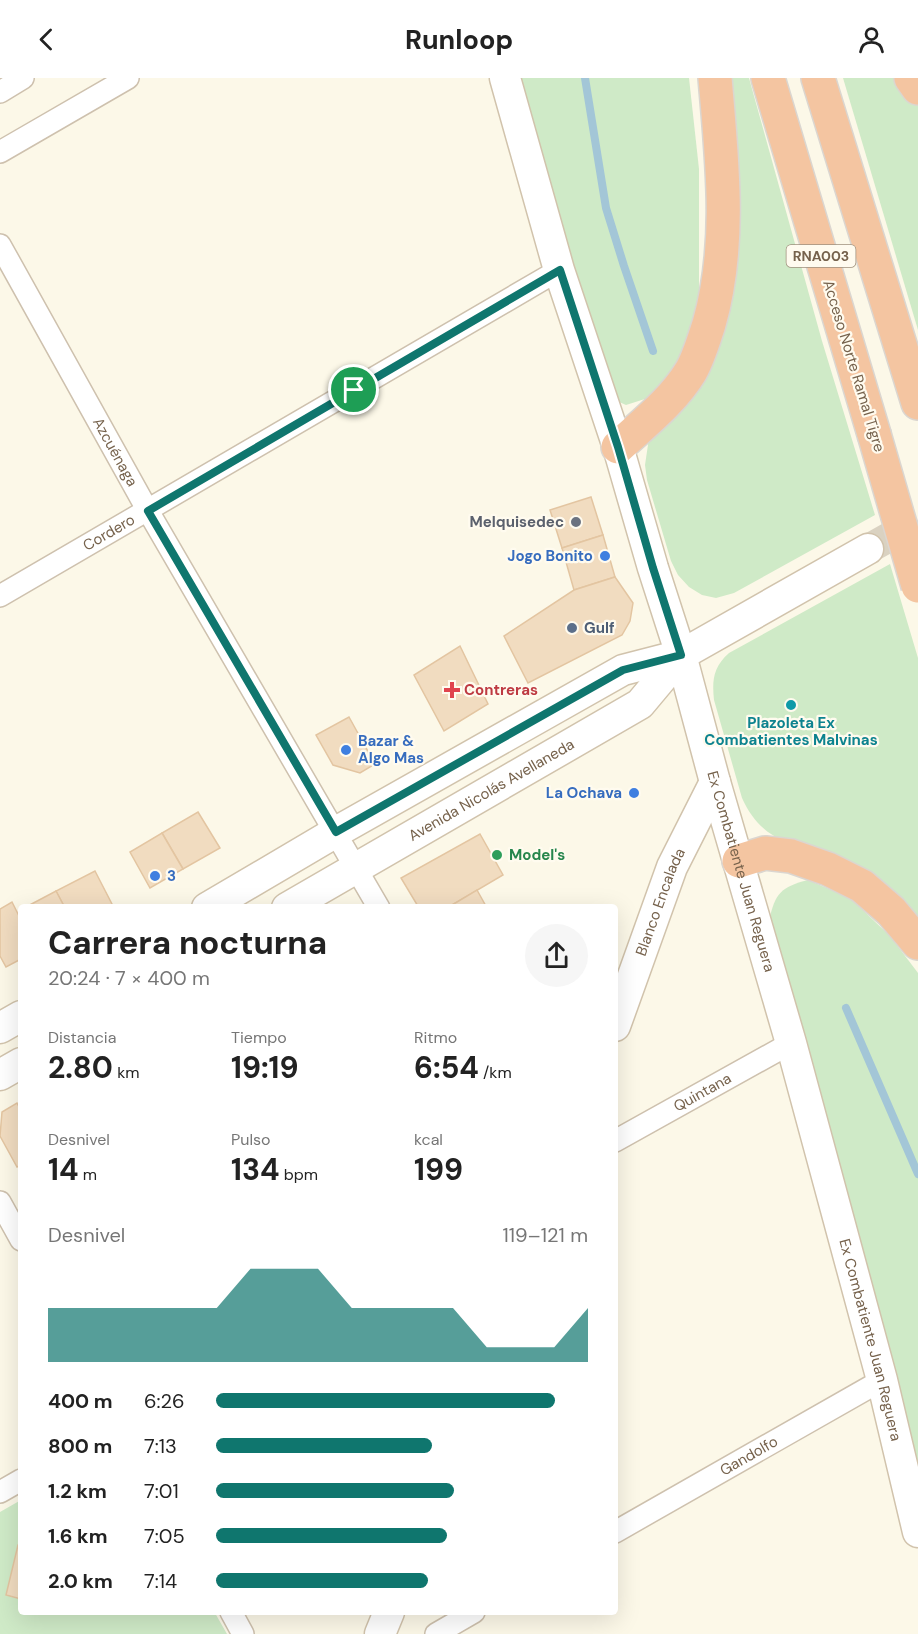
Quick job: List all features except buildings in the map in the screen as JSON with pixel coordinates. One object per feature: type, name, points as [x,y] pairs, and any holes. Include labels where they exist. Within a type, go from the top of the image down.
[{"type":"highway","points":[[618,447],[665,404],[691,371],[705,338],[714,305],[721,263],[724,216],[715,78]]},
{"type":"highway","name":"Acceso Norte Ramal Tigre","points":[[768,78],[918,585]]},
{"type":"highway","name":"RNA003","points":[[818,78],[918,404]]},
{"type":"highway","points":[[911,78],[918,88]]},
{"type":"highway","points":[[739,861],[765,853],[791,856],[828,869],[862,886],[891,911],[918,943]]},
{"type":"street","points":[[0,92],[23,78]]},
{"type":"street","points":[[0,152],[128,78]]},
{"type":"street","name":"Ex Combatiente Juan Reguera","points":[[505,78],[560,270],[618,447],[681,655],[714,782],[739,861],[882,1380],[918,1532]]},
{"type":"street","name":"Azcuénaga","points":[[0,245],[148,511],[377,904]]},
{"type":"street","name":"Cordero","points":[[0,596],[560,270]]},
{"type":"street","name":"Avenida Nicolás Avellaneda","points":[[214,904],[336,832],[623,670],[681,655],[868,549]]},
{"type":"street","name":"Avenida Nicolás Avellaneda","points":[[294,904],[640,704],[681,655]]},
{"type":"street","name":"Blanco Encalada","points":[[618,1018],[672,867],[714,782]]},
{"type":"street","points":[[0,1028],[18,1018]]},
{"type":"street","name":"Quintana","points":[[618,1140],[790,1043]]},
{"type":"street","points":[[0,1075],[18,1065]]},
{"type":"street","points":[[0,1203],[18,1235]]},
{"type":"street","name":"Gandolfo","points":[[618,1530],[882,1380]]},
{"type":"street","points":[[0,1492],[18,1482]]},
{"type":"street","points":[[233,1615],[243,1634]]},
{"type":"street","points":[[380,1634],[388,1615]]},
{"type":"street","points":[[436,1634],[469,1615]]},
{"type":"green space","points":[[513,78],[689,78],[699,169],[699,326],[677,372],[648,398],[626,405],[608,397]]},
{"type":"green space","points":[[724,78],[749,78],[822,341],[875,515],[734,593],[716,598],[702,595],[689,587],[678,575],[671,561],[647,480],[645,465],[649,438],[699,378]]},
{"type":"green space","points":[[843,78],[899,78],[918,104],[918,330]]},
{"type":"green space","points":[[890,564],[918,658],[918,926],[760,825],[742,798],[713,693],[717,669],[729,653]]},
{"type":"green space","points":[[808,880],[850,898],[890,936],[918,973],[918,1485],[769,921],[774,904],[781,893],[791,885]]},
{"type":"green space","points":[[18,1502],[18,1615],[216,1615],[227,1634],[0,1634],[0,1512]]},
{"type":"waterway","points":[[585,78],[606,208],[653,351]]},
{"type":"waterway","points":[[846,1008],[918,1174]]},
{"type":"tunnel","points":[[868,549],[918,521]]},
{"type":"place","name":"Melquisedec","points":[[576,522]]},
{"type":"place","name":"Jogo Bonito","points":[[605,556]]},
{"type":"place","name":"Gulf","points":[[572,628]]},
{"type":"place","name":"Contreras","points":[[452,690]]},
{"type":"place","name":"Plazoleta Ex Combatientes Malvinas","points":[[791,705]]},
{"type":"place","name":"Bazar & Algo Mas","points":[[346,750]]},
{"type":"place","name":"La Ochava","points":[[634,793]]},
{"type":"place","name":"Model's","points":[[497,855]]},
{"type":"place","name":"3","points":[[155,876]]},
{"type":"route","points":[[560,270],[618,447],[681,655],[623,670],[336,832],[148,511],[354,390],[560,270]]}]
